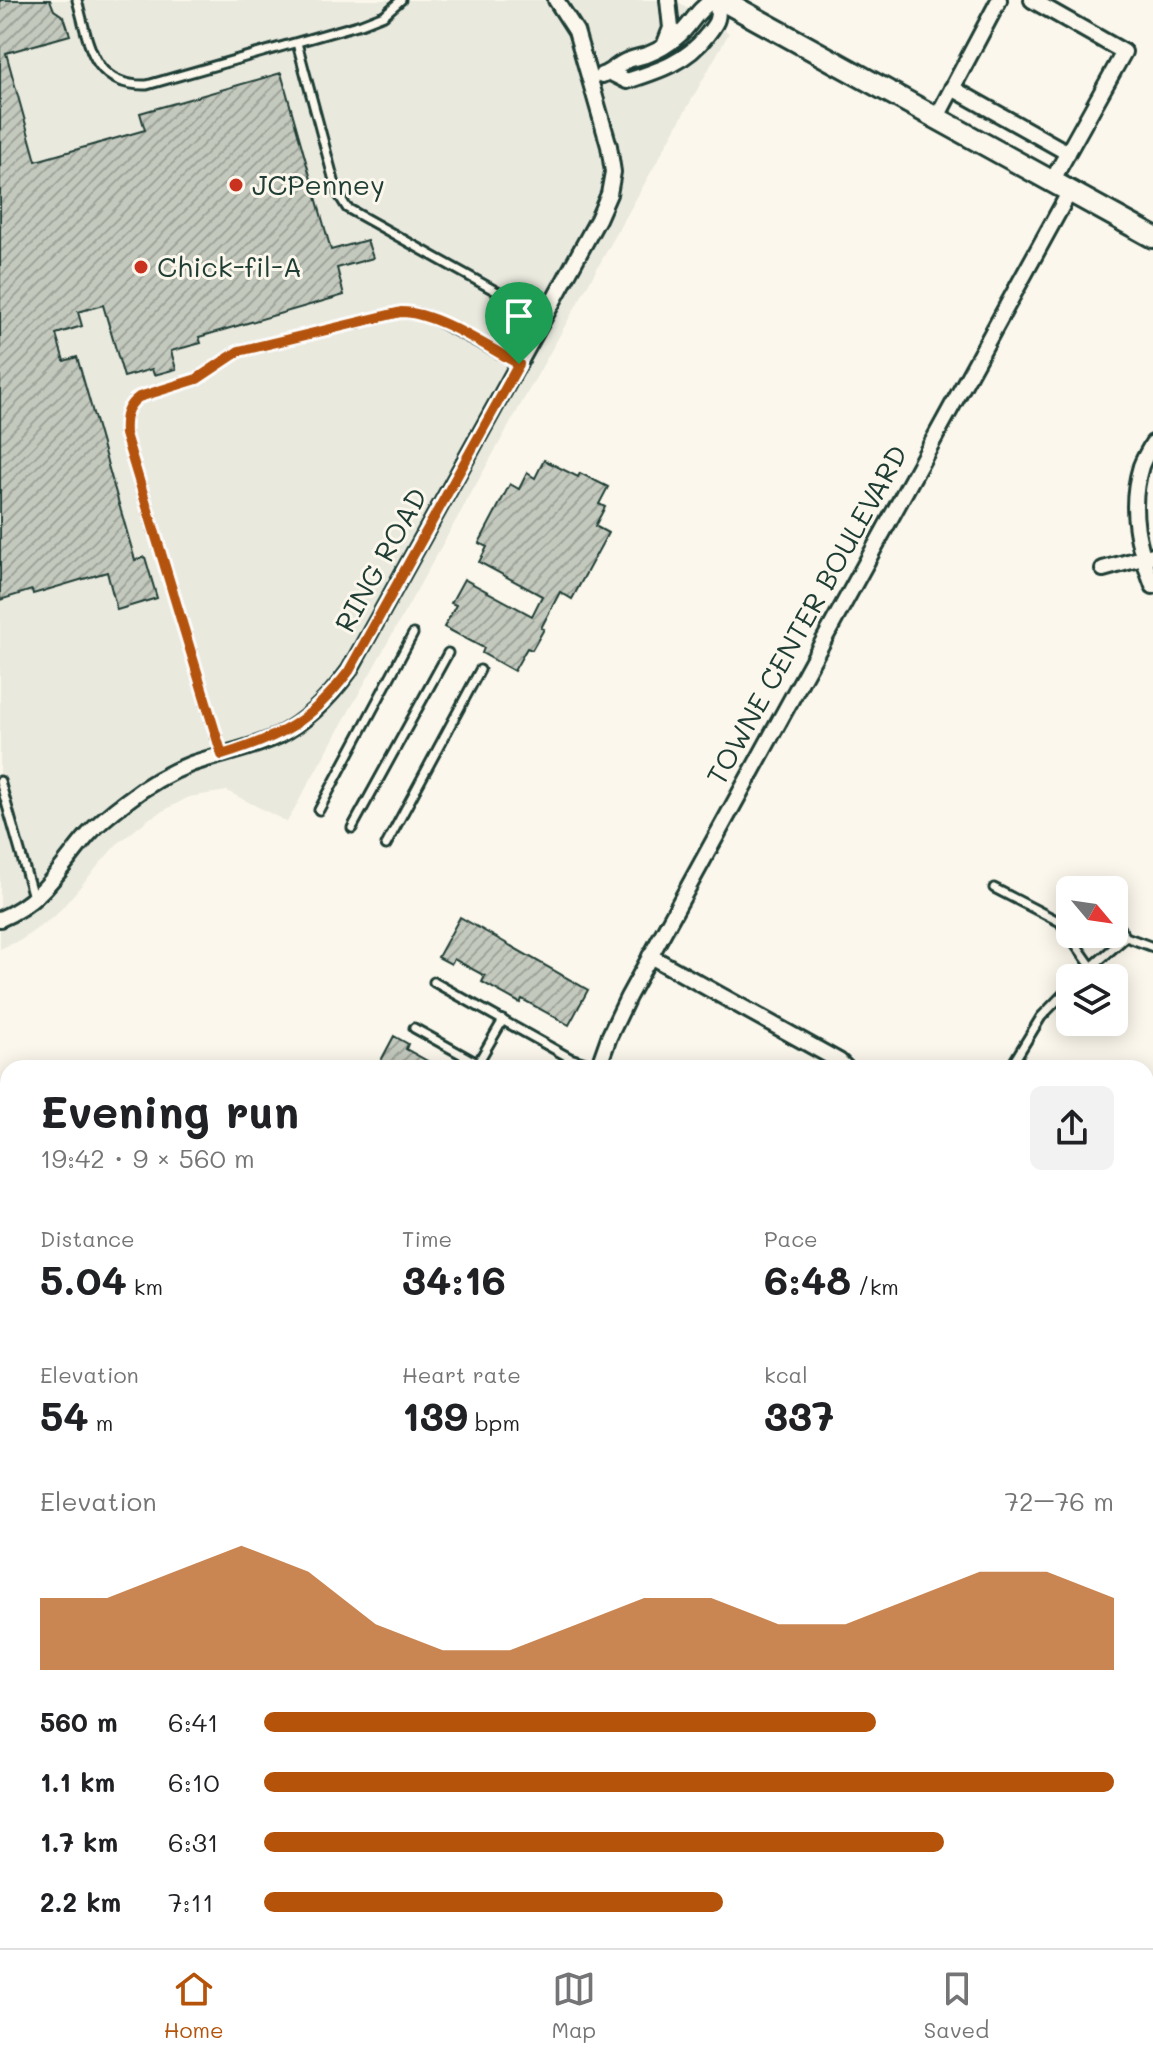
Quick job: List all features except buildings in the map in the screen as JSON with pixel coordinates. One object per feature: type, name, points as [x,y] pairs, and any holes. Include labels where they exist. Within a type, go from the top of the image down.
[{"type":"street","name":"RING ROAD","points":[[0,919],[34,899],[59,874],[97,825],[121,805],[166,775],[278,736],[309,715],[338,687],[349,671],[604,207],[612,184],[613,160],[576,31],[556,0]]},
{"type":"street","points":[[664,46],[671,28],[668,0]]},
{"type":"street","points":[[609,72],[627,81],[664,69],[680,60],[692,52],[713,27],[718,17],[717,0]]},
{"type":"street","points":[[590,78],[664,46],[689,25],[701,8],[717,0]]},
{"type":"street","points":[[717,0],[1153,237]]},
{"type":"street","points":[[937,117],[999,0]]},
{"type":"street","points":[[1032,0],[1124,52],[1052,181]]},
{"type":"street","points":[[952,88],[1068,153]]},
{"type":"street","name":"TOWNE CENTER BOULEVARD","points":[[601,1060],[621,1010],[650,956],[1070,191]]},
{"type":"street","points":[[1153,443],[1141,465],[1134,512],[1148,556],[1153,586]]},
{"type":"street","points":[[1103,569],[1148,556]]},
{"type":"street","points":[[650,956],[837,1060]]},
{"type":"lane","points":[[77,0],[98,66],[109,76],[137,86],[373,20],[401,0]]},
{"type":"lane","points":[[297,43],[337,192],[347,208],[544,318]]},
{"type":"lane","points":[[222,755],[125,434],[125,416],[134,401],[197,379],[239,351],[401,312],[429,317],[519,364]]},
{"type":"lane","points":[[319,810],[413,634]]},
{"type":"lane","points":[[352,828],[448,653]]},
{"type":"lane","points":[[386,845],[480,670]]},
{"type":"lane","points":[[0,781],[34,899]]},
{"type":"lane","points":[[994,888],[1056,920]]},
{"type":"lane","points":[[1128,938],[1153,947]]},
{"type":"lane","points":[[1093,964],[1113,948]]},
{"type":"lane","points":[[434,982],[576,1060]]},
{"type":"lane","points":[[1015,1060],[1041,1017],[1056,1001]]},
{"type":"lane","points":[[483,1060],[503,1020]]},
{"type":"lane","points":[[414,1028],[468,1060]]},
{"type":"shaded area","points":[[0,0],[675,0],[729,33],[287,822],[227,791],[189,797],[150,818],[116,845],[56,915],[21,940],[0,949]]},
{"type":"place","name":"JCPenney","points":[[236,185]]},
{"type":"place","name":"Chick-fil-A","points":[[141,267]]},
{"type":"route","points":[[401,312],[429,317],[519,364],[338,687],[309,715],[278,736],[222,755],[125,434],[125,416],[134,401],[197,379],[239,351],[401,312]]}]
